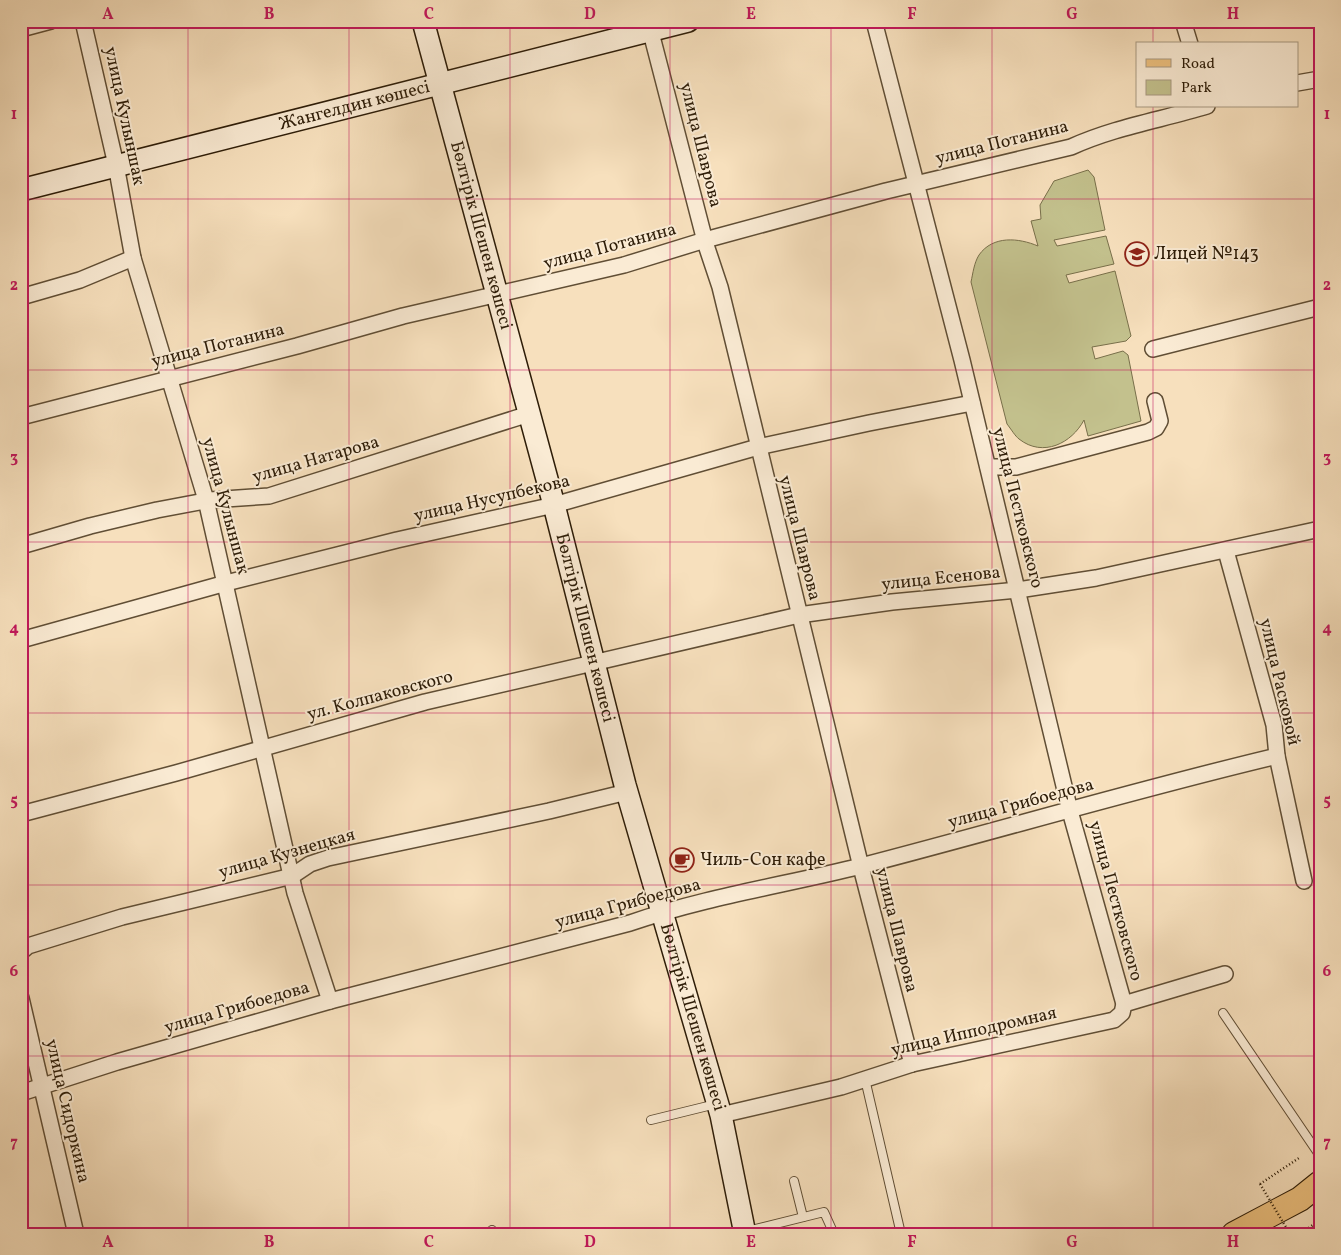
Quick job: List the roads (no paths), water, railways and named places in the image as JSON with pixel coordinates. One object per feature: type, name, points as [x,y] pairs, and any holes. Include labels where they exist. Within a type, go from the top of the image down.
[{"type":"main road","points":[[1234,1234],[1300,1199],[1320,1183]]},
{"type":"street","points":[[21,30],[51,21]]},
{"type":"street","name":"улица Кулыншак","points":[[83,21],[116,165],[133,258],[206,500],[295,893],[330,1001]]},
{"type":"street","name":"Бөлтірік Шешен көшесі","points":[[423,21],[438,85],[499,295],[627,792],[720,1109],[745,1232]]},
{"type":"street","name":"Жангелдин көшесі","points":[[21,190],[438,85],[649,26],[688,21]]},
{"type":"street","name":"улица Пестковского","points":[[874,21],[988,467],[1070,811],[1124,1004]]},
{"type":"street","points":[[1183,21],[1189,42]]},
{"type":"street","name":"улица Шаврова","points":[[649,26],[705,240],[720,287],[860,866],[912,1064]]},
{"type":"street","points":[[1298,83],[1320,80]]},
{"type":"street","name":"улица Потанина","points":[[21,417],[169,377],[297,346],[403,316],[624,265],[705,240],[917,184],[1071,147],[1093,137],[1134,124],[1199,108]]},
{"type":"street","points":[[21,297],[80,280],[133,258]]},
{"type":"street","points":[[1153,349],[1320,307]]},
{"type":"street","points":[[988,467],[1016,467],[1148,432],[1156,428],[1160,421],[1156,401]]},
{"type":"street","name":"улица Нусупбекова","points":[[21,640],[226,583],[397,540],[554,505],[758,447],[972,403]]},
{"type":"street","name":"улица Натарова","points":[[21,546],[90,526],[206,500],[270,496],[529,414]]},
{"type":"street","name":"улица Есенова","points":[[595,662],[799,615],[892,602],[1018,590],[1096,578],[1320,529]]},
{"type":"street","name":"улица Расковой","points":[[1226,551],[1274,725],[1277,756],[1304,881]]},
{"type":"street","name":"ул. Kолпаковского","points":[[21,814],[176,773],[425,702],[595,662]]},
{"type":"street","name":"улица Грибоедова","points":[[21,1093],[117,1062],[330,1001],[630,923],[663,912],[860,866],[1070,811],[1162,784],[1277,756]]},
{"type":"street","name":"улица Кузнецкая","points":[[21,952],[28,946],[122,917],[292,876],[310,864],[328,858],[550,811],[627,792]]},
{"type":"street","points":[[1124,1004],[1225,974]]},
{"type":"street","name":"улица Сидоркина","points":[[21,998],[76,1234]]},
{"type":"street","name":"улица Ипподромная","points":[[720,1109],[841,1087],[912,1064],[1114,1020],[1122,1013],[1124,1004]]},
{"type":"lane","points":[[1224,1013],[1320,1156]]},
{"type":"lane","points":[[865,1079],[901,1234]]},
{"type":"lane","points":[[651,1120],[720,1109]]},
{"type":"lane","points":[[794,1181],[803,1217]]},
{"type":"lane","points":[[745,1232],[824,1212],[834,1234]]},
{"type":"place","name":"Лицей №143","points":[[1137,254]]},
{"type":"place","name":"Чиль-Сон кафе","points":[[682,860]]}]
